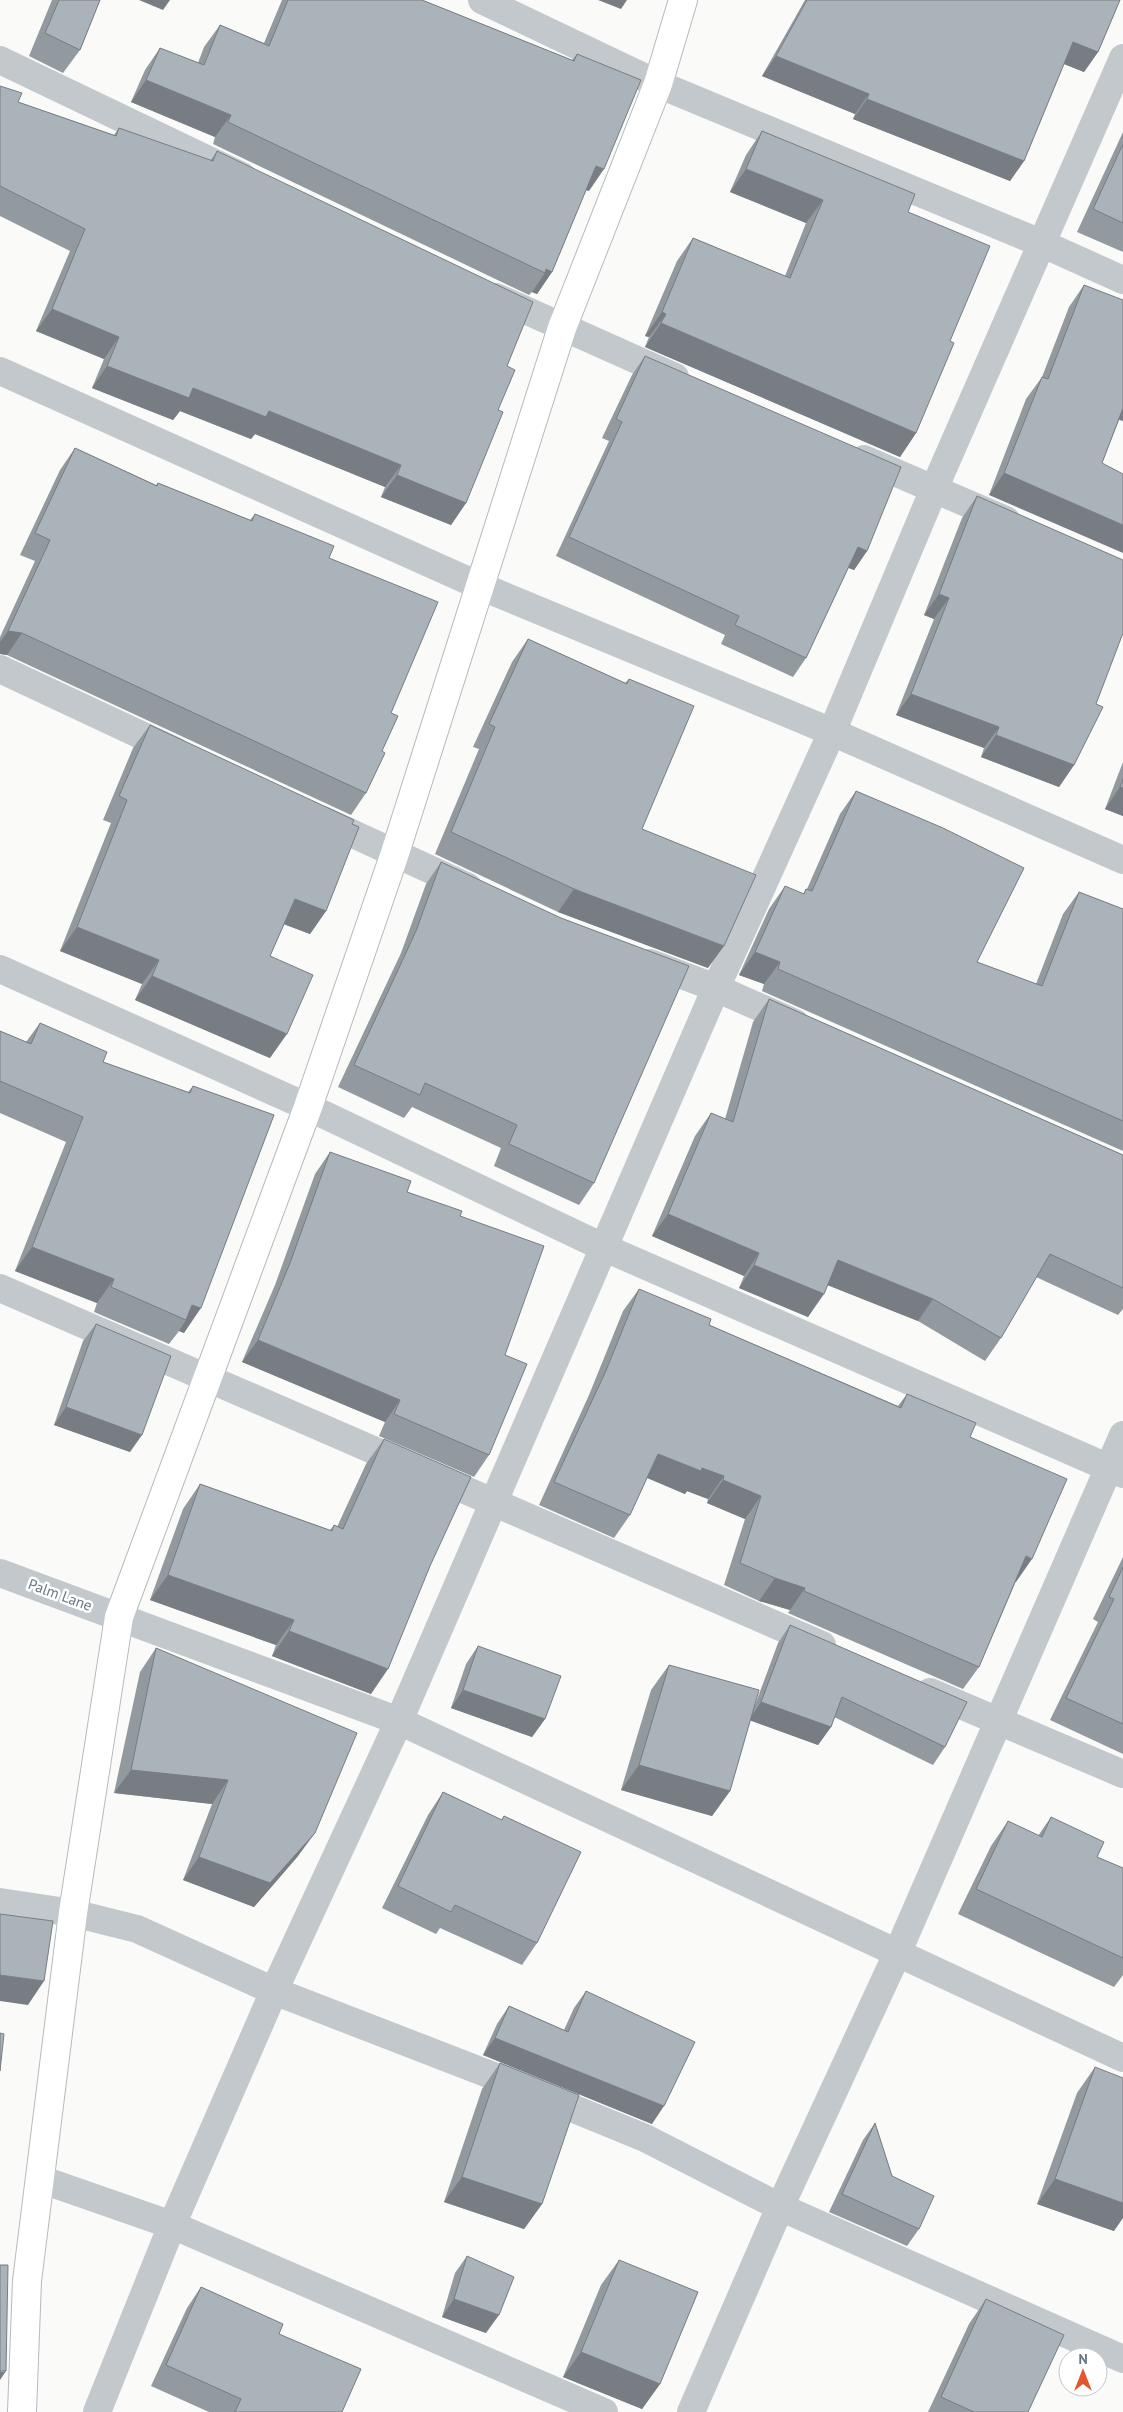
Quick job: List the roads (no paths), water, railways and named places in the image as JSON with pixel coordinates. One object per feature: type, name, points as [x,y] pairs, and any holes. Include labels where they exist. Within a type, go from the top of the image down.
[{"type":"main road","points":[[22,2412],[27,2281],[73,1914],[119,1617],[308,1107],[395,854],[562,328],[658,84],[683,0]]},
{"type":"street","points":[[482,0],[658,84],[1043,244],[1123,280]]},
{"type":"street","points":[[97,2412],[172,2225],[274,1991],[399,1721],[716,988],[832,732],[934,489],[1123,58]]},
{"type":"street","points":[[0,60],[268,188]]},
{"type":"street","points":[[473,286],[562,328],[698,387]]},
{"type":"street","points":[[0,371],[480,586],[832,732],[1123,860]]},
{"type":"street","points":[[843,450],[1033,531]]},
{"type":"street","points":[[0,670],[197,762]]},
{"type":"street","points":[[296,808],[491,898]]},
{"type":"street","points":[[625,954],[716,988],[815,1032]]},
{"type":"street","points":[[0,969],[308,1107],[605,1248],[1116,1471]]},
{"type":"street","points":[[0,1288],[846,1655]]},
{"type":"street","points":[[691,2412],[780,2207],[898,1954],[998,1722],[1116,1471],[1123,1435]]},
{"type":"street","name":"Palm Lane","points":[[0,1573],[399,1721],[1123,2058]]},
{"type":"street","points":[[908,1683],[1123,1774]]},
{"type":"street","points":[[0,1902],[73,1914],[137,1929],[274,1991],[496,2077],[645,2138],[780,2207],[1123,2359]]},
{"type":"street","points":[[40,2179],[172,2225],[604,2412]]}]
